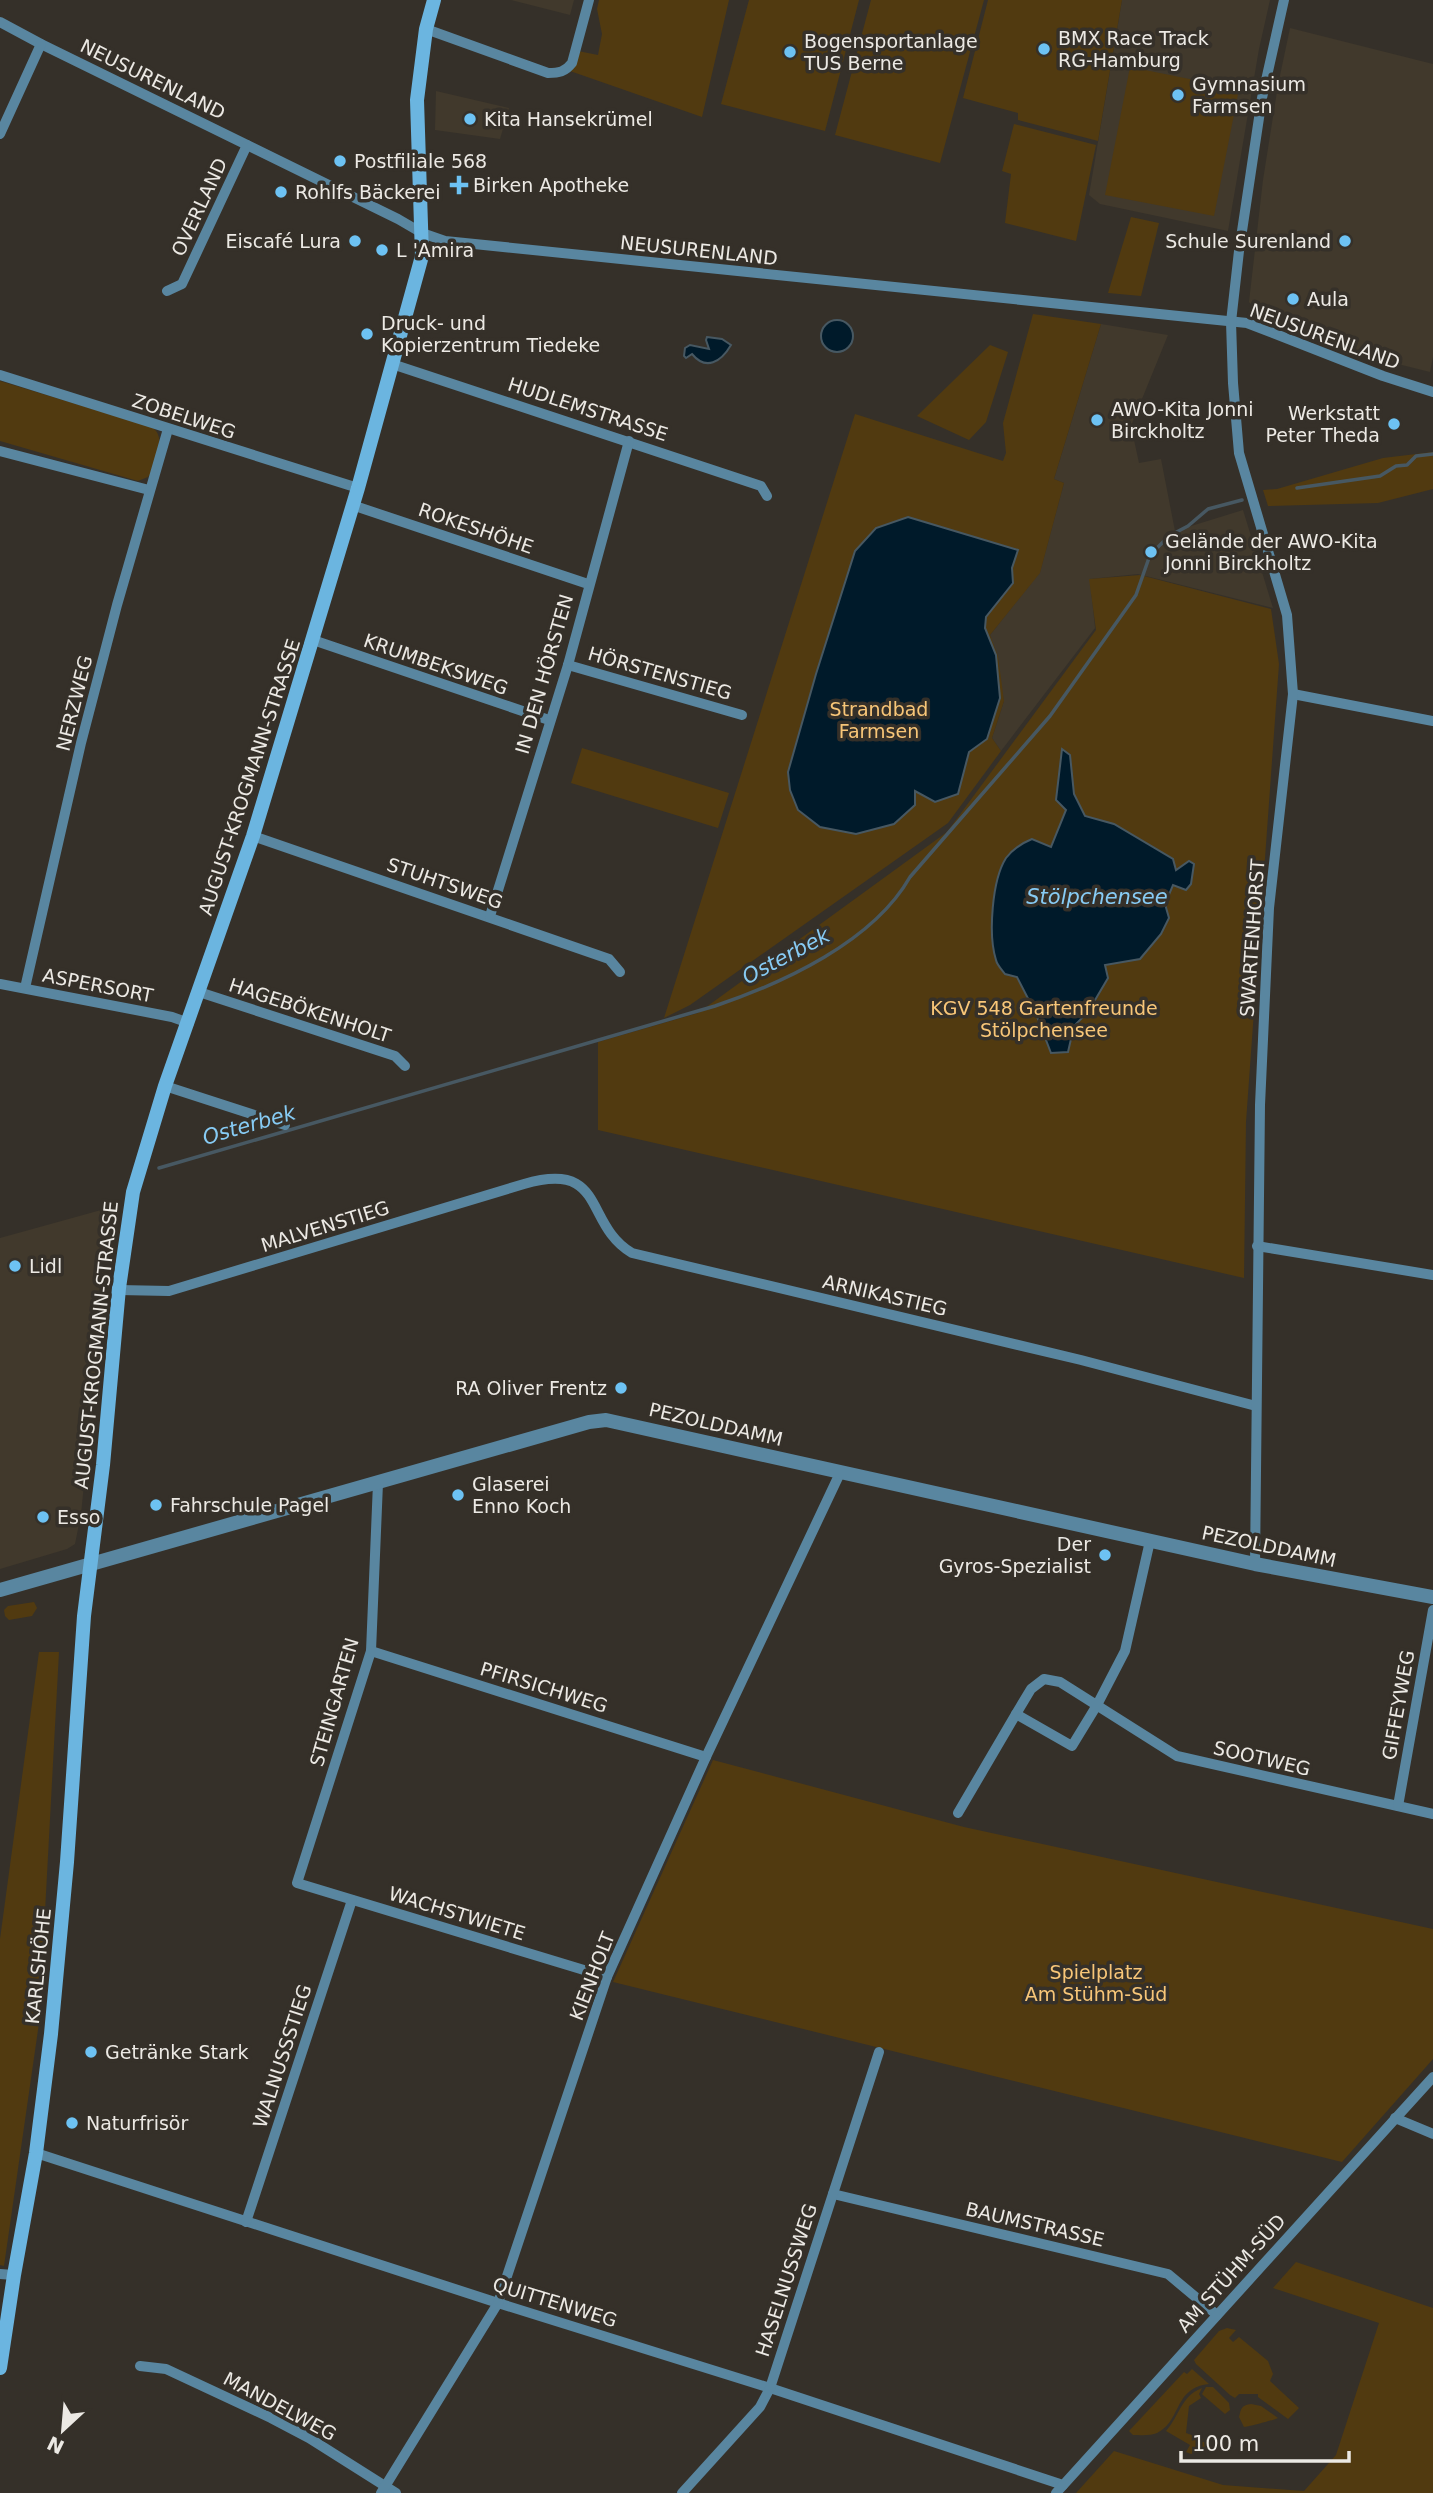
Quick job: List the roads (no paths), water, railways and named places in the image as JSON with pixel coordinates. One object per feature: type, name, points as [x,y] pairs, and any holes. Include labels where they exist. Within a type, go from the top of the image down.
[{"type":"main road","name":"AUGUST-KROGMANN-STRASSE","points":[[91,1564],[119,1290],[133,1192],[165,1086],[253,836],[358,488],[422,256],[417,100],[426,29],[434,0]]},
{"type":"main road","name":"KARLSHÖHE","points":[[0,2368],[7,2275],[36,2153],[56,1989],[84,1616],[91,1564]]},
{"type":"street","points":[[426,29],[548,73],[559,73],[572,63],[589,0]]},
{"type":"street","name":"SWARTENHORST","points":[[1255,1564],[1259,1105],[1269,908],[1293,694],[1287,615],[1239,453],[1231,322],[1262,98],[1284,0]]},
{"type":"street","name":"NEUSURENLAND","points":[[0,22],[422,233],[445,241],[1247,323],[1383,376],[1433,391]]},
{"type":"street","points":[[0,134],[41,44]]},
{"type":"street","name":"OVERLAND","points":[[185,297],[182,284],[247,145]]},
{"type":"street","name":"OVERLAND","points":[[167,291],[182,284]]},
{"type":"street","name":"HUDLEMSTRASSE","points":[[392,364],[761,486],[767,496]]},
{"type":"street","name":"ZOBELWEG","points":[[0,374],[358,488]]},
{"type":"street","name":"NERZWEG","points":[[25,988],[81,743],[168,429]]},
{"type":"street","name":"IN DEN HÖRSTEN","points":[[490,916],[568,664],[629,441]]},
{"type":"street","points":[[0,451],[149,491]]},
{"type":"street","name":"ROKESHÖHE","points":[[352,505],[588,584]]},
{"type":"street","name":"KRUMBEKSWEG","points":[[313,640],[549,720]]},
{"type":"street","name":"HÖRSTENSTIEG","points":[[568,664],[742,715]]},
{"type":"street","points":[[1293,694],[1433,721]]},
{"type":"street","name":"STUHTSWEG","points":[[253,836],[609,959],[620,972]]},
{"type":"street","name":"ASPERSORT","points":[[0,984],[172,1017],[189,1023]]},
{"type":"street","name":"HAGEBÖKENHOLT","points":[[200,992],[395,1056],[405,1066]]},
{"type":"street","points":[[165,1086],[285,1125]]},
{"type":"street","name":"ARNIKASTIEG","points":[[538,1180],[559,1178],[578,1185],[592,1197],[607,1230],[619,1245],[632,1253],[1081,1360],[1256,1406]]},
{"type":"street","name":"MALVENSTIEG","points":[[119,1290],[169,1291],[538,1180]]},
{"type":"street","points":[[1257,1246],[1433,1275]]},
{"type":"street","name":"PEZOLDDAMM","points":[[0,1590],[589,1422],[606,1420],[1255,1564],[1433,1597]]},
{"type":"street","name":"KIENHOLT","points":[[384,2489],[498,2303],[607,1977],[706,1757],[841,1471]]},
{"type":"street","name":"STEINGARTEN","points":[[297,1883],[371,1651],[378,1483]]},
{"type":"street","points":[[958,1813],[1016,1714],[1072,1746],[1125,1651],[1150,1541]]},
{"type":"street","name":"GIFFEYWEG","points":[[1398,1806],[1433,1609]]},
{"type":"street","name":"PFIRSICHWEG","points":[[371,1651],[706,1757]]},
{"type":"street","name":"SOOTWEG","points":[[1016,1714],[1031,1689],[1044,1679],[1060,1682],[1177,1756],[1433,1814]]},
{"type":"street","name":"WACHSTWIETE","points":[[297,1883],[607,1977]]},
{"type":"street","name":"WALNUSSSTIEG","points":[[246,2222],[352,1900]]},
{"type":"street","name":"HASELNUSSWEG","points":[[682,2493],[760,2407],[770,2388],[879,2052]]},
{"type":"street","name":"AM STÜHM-SÜD","points":[[1060,2489],[1433,2077]]},
{"type":"street","points":[[1395,2118],[1433,2134]]},
{"type":"street","name":"QUITTENWEG","points":[[36,2153],[770,2388],[1060,2489]]},
{"type":"street","name":"BAUMSTRASSE","points":[[833,2194],[1168,2274],[1217,2315]]},
{"type":"street","name":"MANDELWEG","points":[[140,2367],[166,2369],[271,2418],[384,2489],[396,2493]]},
{"type":"water","points":[[837,320],[848,325],[853,336],[848,347],[837,352],[826,347],[821,336],[826,325]]},
{"type":"water","points":[[707,337],[722,339],[731,345],[723,356],[713,362],[703,362],[692,354],[686,358],[684,356],[685,348],[690,345],[709,349]]},
{"type":"water","points":[[908,517],[1018,550],[1012,568],[1013,583],[986,617],[985,628],[996,655],[1000,698],[987,739],[969,752],[958,794],[935,802],[915,791],[915,805],[894,824],[856,834],[820,827],[798,810],[790,790],[788,772],[855,551],[876,528]]},
{"type":"water","name":"Stölpchensee","points":[[1062,749],[1070,755],[1074,794],[1085,816],[1114,824],[1173,859],[1176,870],[1189,861],[1194,864],[1191,884],[1186,890],[1173,885],[1165,904],[1169,918],[1161,934],[1140,959],[1105,965],[1108,978],[1088,1012],[1074,1026],[1068,1052],[1051,1053],[1036,1014],[1017,977],[1005,974],[997,962],[992,923],[997,880],[1006,858],[1032,839],[1051,847],[1066,810],[1056,800]]},
{"type":"waterway","name":"Osterbek","points":[[1297,488],[1380,476],[1396,466],[1407,465],[1416,456],[1433,454]]},
{"type":"waterway","name":"Osterbek","points":[[159,1168],[715,1006],[769,985],[824,957],[850,940],[894,900],[910,877],[1050,716],[1136,595],[1150,555],[1169,536],[1188,526],[1208,509],[1242,500]]},
{"type":"place","name":"BMX Race Track RG-Hamburg","points":[[1044,49]]},
{"type":"place","name":"Bogensportanlage TUS Berne","points":[[790,52]]},
{"type":"place","name":"Gymnasium Farmsen","points":[[1178,95]]},
{"type":"place","name":"Kita Hansekrümel","points":[[470,119]]},
{"type":"place","name":"Postfiliale 568","points":[[340,161]]},
{"type":"place","name":"Birken Apotheke","points":[[459,185]]},
{"type":"place","name":"Rohlfs Bäckerei","points":[[281,192]]},
{"type":"place","name":"Eiscafé Lura","points":[[355,241]]},
{"type":"place","name":"Schule Surenland","points":[[1345,241]]},
{"type":"place","name":"L 'Amira","points":[[382,250]]},
{"type":"place","name":"Aula","points":[[1293,299]]},
{"type":"place","name":"Druck- und Kopierzentrum Tiedeke","points":[[367,334]]},
{"type":"place","name":"AWO-Kita Jonni Birckholtz","points":[[1097,420]]},
{"type":"place","name":"Werkstatt Peter Theda","points":[[1394,424]]},
{"type":"place","name":"Gelände der AWO-Kita Jonni Birckholtz","points":[[1151,552]]},
{"type":"place","name":"Lidl","points":[[15,1266]]},
{"type":"place","name":"RA Oliver Frentz","points":[[621,1388]]},
{"type":"place","name":"Glaserei Enno Koch","points":[[458,1495]]},
{"type":"place","name":"Fahrschule Pagel","points":[[156,1505]]},
{"type":"place","name":"Esso","points":[[43,1517]]},
{"type":"place","name":"Der Gyros-Spezialist","points":[[1105,1555]]},
{"type":"place","name":"Getränke Stark","points":[[91,2052]]},
{"type":"place","name":"Naturfrisör","points":[[72,2123]]},
{"type":"park label","name":"Strandbad Farmsen","points":[[879,720]]},
{"type":"park label","name":"KGV 548 Gartenfreunde Stölpchensee","points":[[1044,1019]]},
{"type":"park label","name":"Spielplatz Am Stühm-Süd","points":[[1096,1983]]}]
